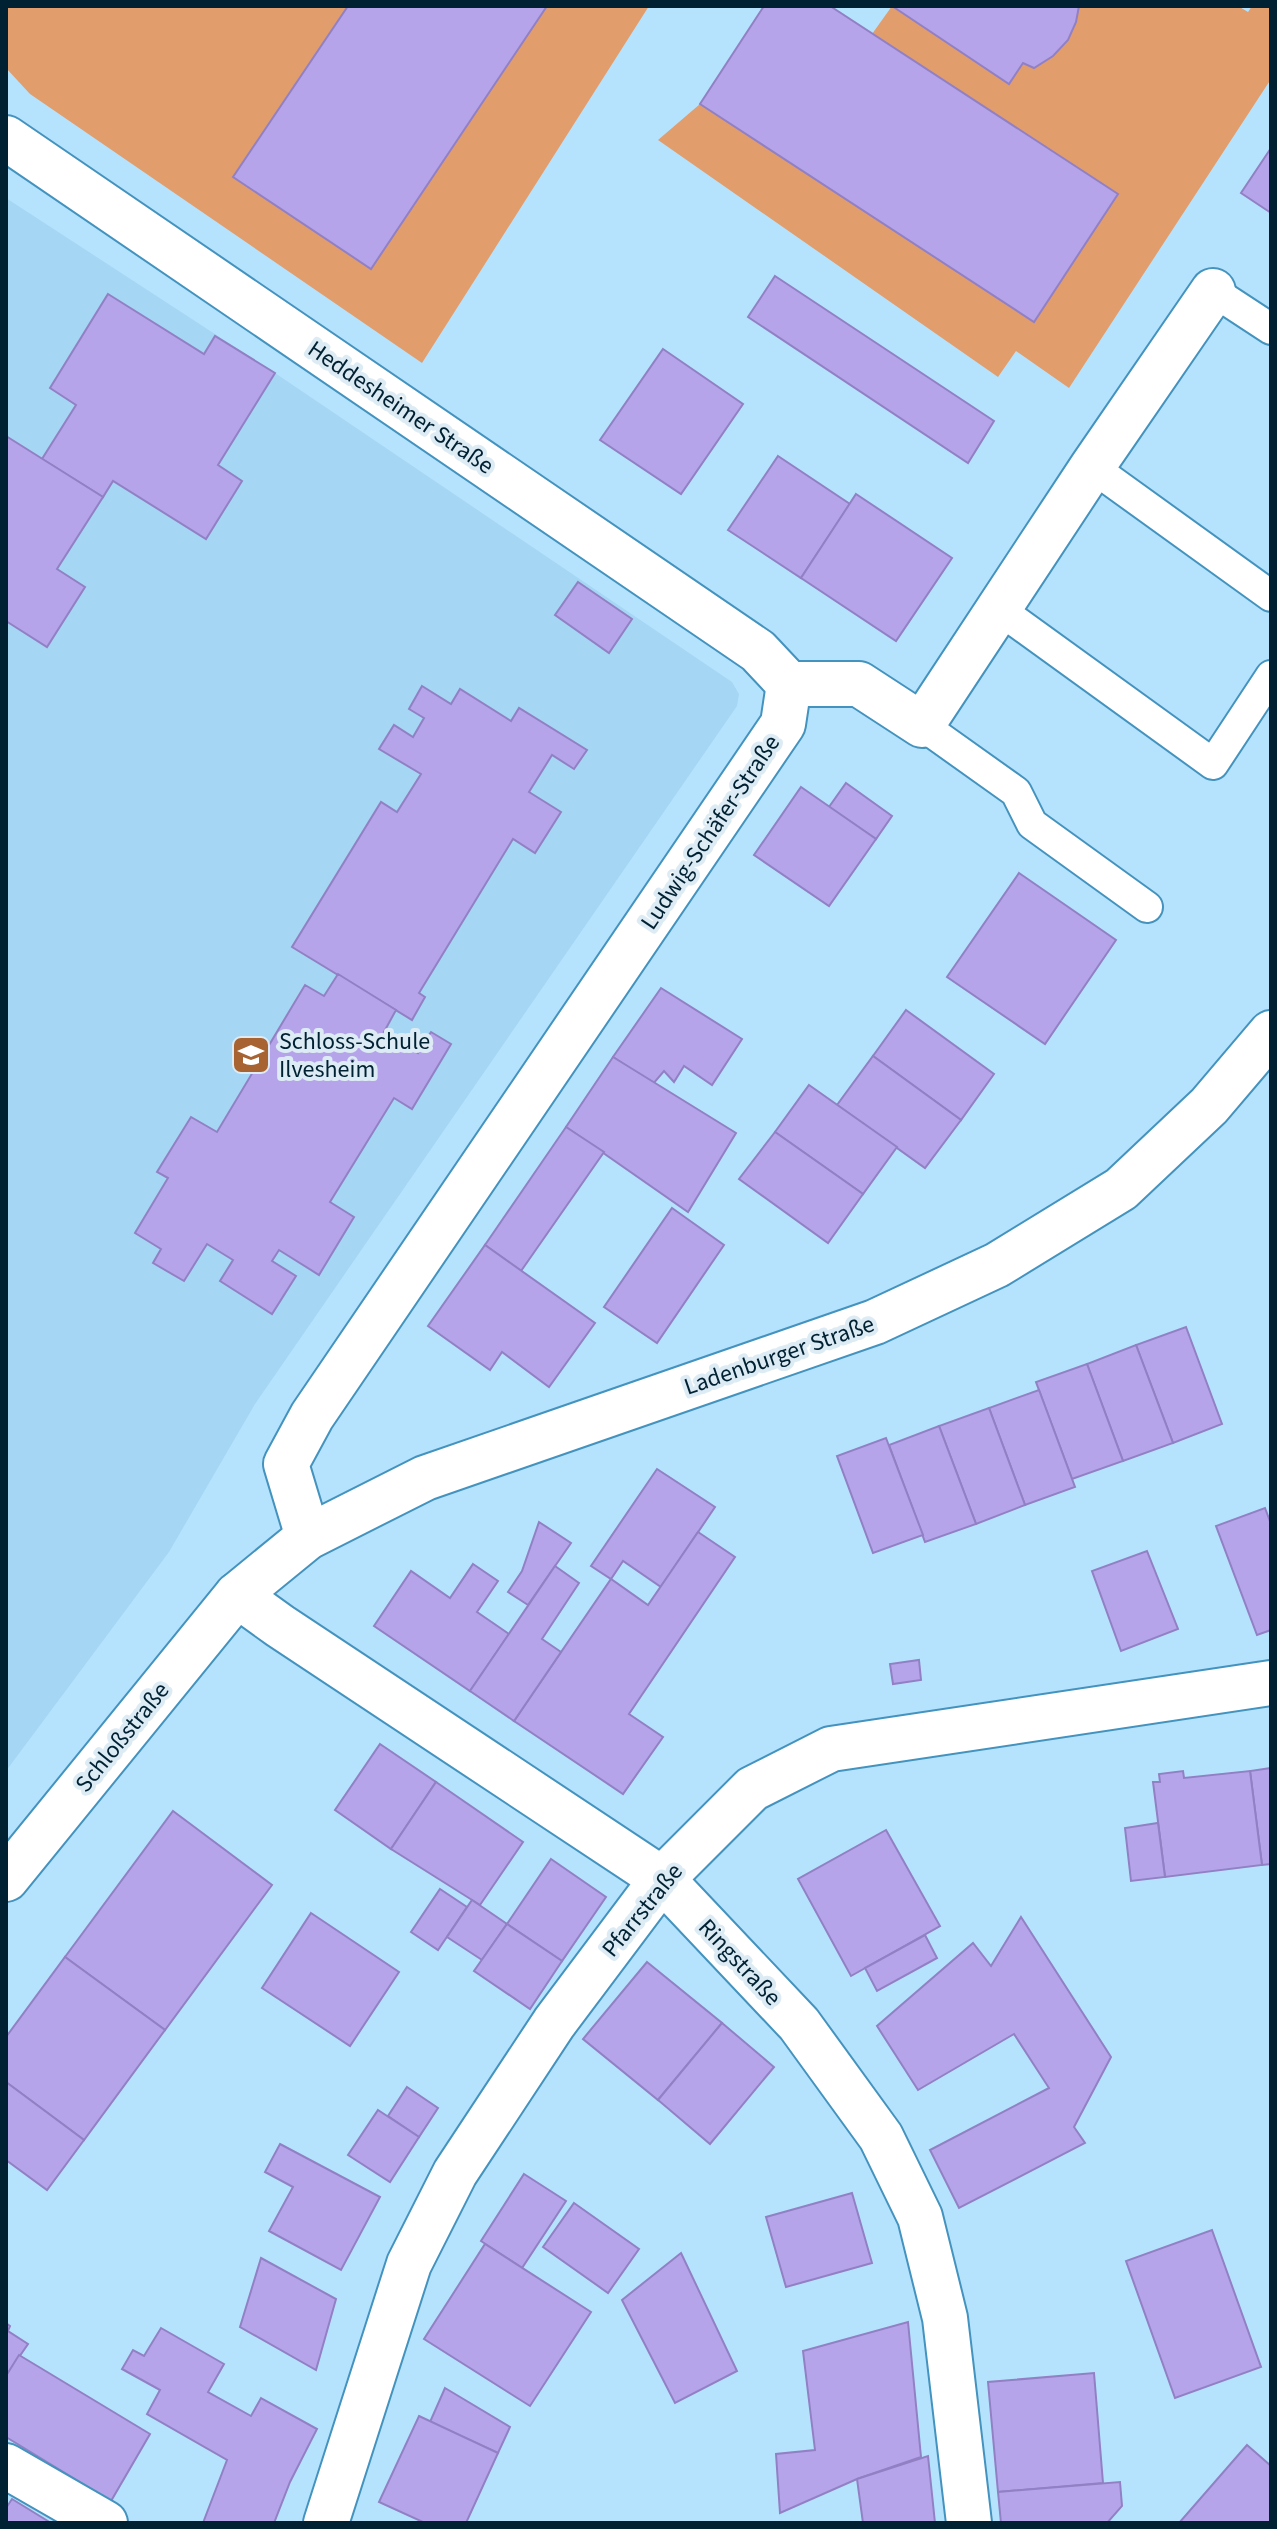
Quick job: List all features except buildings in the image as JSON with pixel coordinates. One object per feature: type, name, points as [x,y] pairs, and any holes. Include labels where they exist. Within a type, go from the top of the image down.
[{"type":"street","name":"Heddesheimer Straße","points":[[6,138],[733,633],[758,651],[789,684]]},
{"type":"street","points":[[789,684],[859,684],[922,725],[1092,467],[1213,291]]},
{"type":"street","name":"Ludwig-Schäfer-Straße","points":[[308,1537],[286,1464],[312,1416],[783,724],[789,684]]},
{"type":"street","name":"Ladenburger Straße","points":[[237,1595],[308,1537],[425,1478],[875,1322],[997,1265],[1121,1189],[1209,1106],[1271,1033]]},
{"type":"street","name":"Schloßstraße","points":[[6,1879],[237,1595]]},
{"type":"street","name":"Ringstraße","points":[[237,1595],[662,1879],[799,2024],[881,2137],[920,2217],[945,2318],[969,2523]]},
{"type":"street","name":"Pfarrstraße","points":[[326,2523],[409,2264],[455,2173],[554,2023],[662,1879],[752,1789],[831,1749],[1271,1683]]},
{"type":"street","points":[[6,2466],[105,2523]]},
{"type":"lane","points":[[1213,291],[1271,329]]},
{"type":"lane","points":[[1092,467],[1271,596]]},
{"type":"lane","points":[[1000,610],[1213,764],[1271,676]]},
{"type":"lane","points":[[922,725],[1016,792],[1032,824],[1147,907]]},
{"type":"shaded area","points":[[6,6],[348,6],[233,177],[547,6],[649,6],[422,363],[30,94],[6,68]]},
{"type":"shaded area","points":[[892,6],[1009,84],[1023,63],[1035,68],[1059,49],[1074,26],[1079,6],[1238,6],[1248,12],[1252,6],[1271,6],[1271,79],[1069,388],[1016,351],[998,377],[658,140],[700,104],[1034,322],[1117,194],[872,34]]},
{"type":"shaded area","name":"Schloss-Schule Ilvesheim","points":[[6,198],[275,373],[732,682],[739,694],[737,706],[255,1404],[169,1552],[6,1771]]},
{"type":"place","name":"Schloss-Schule Ilvesheim","points":[[251,1055]]}]
